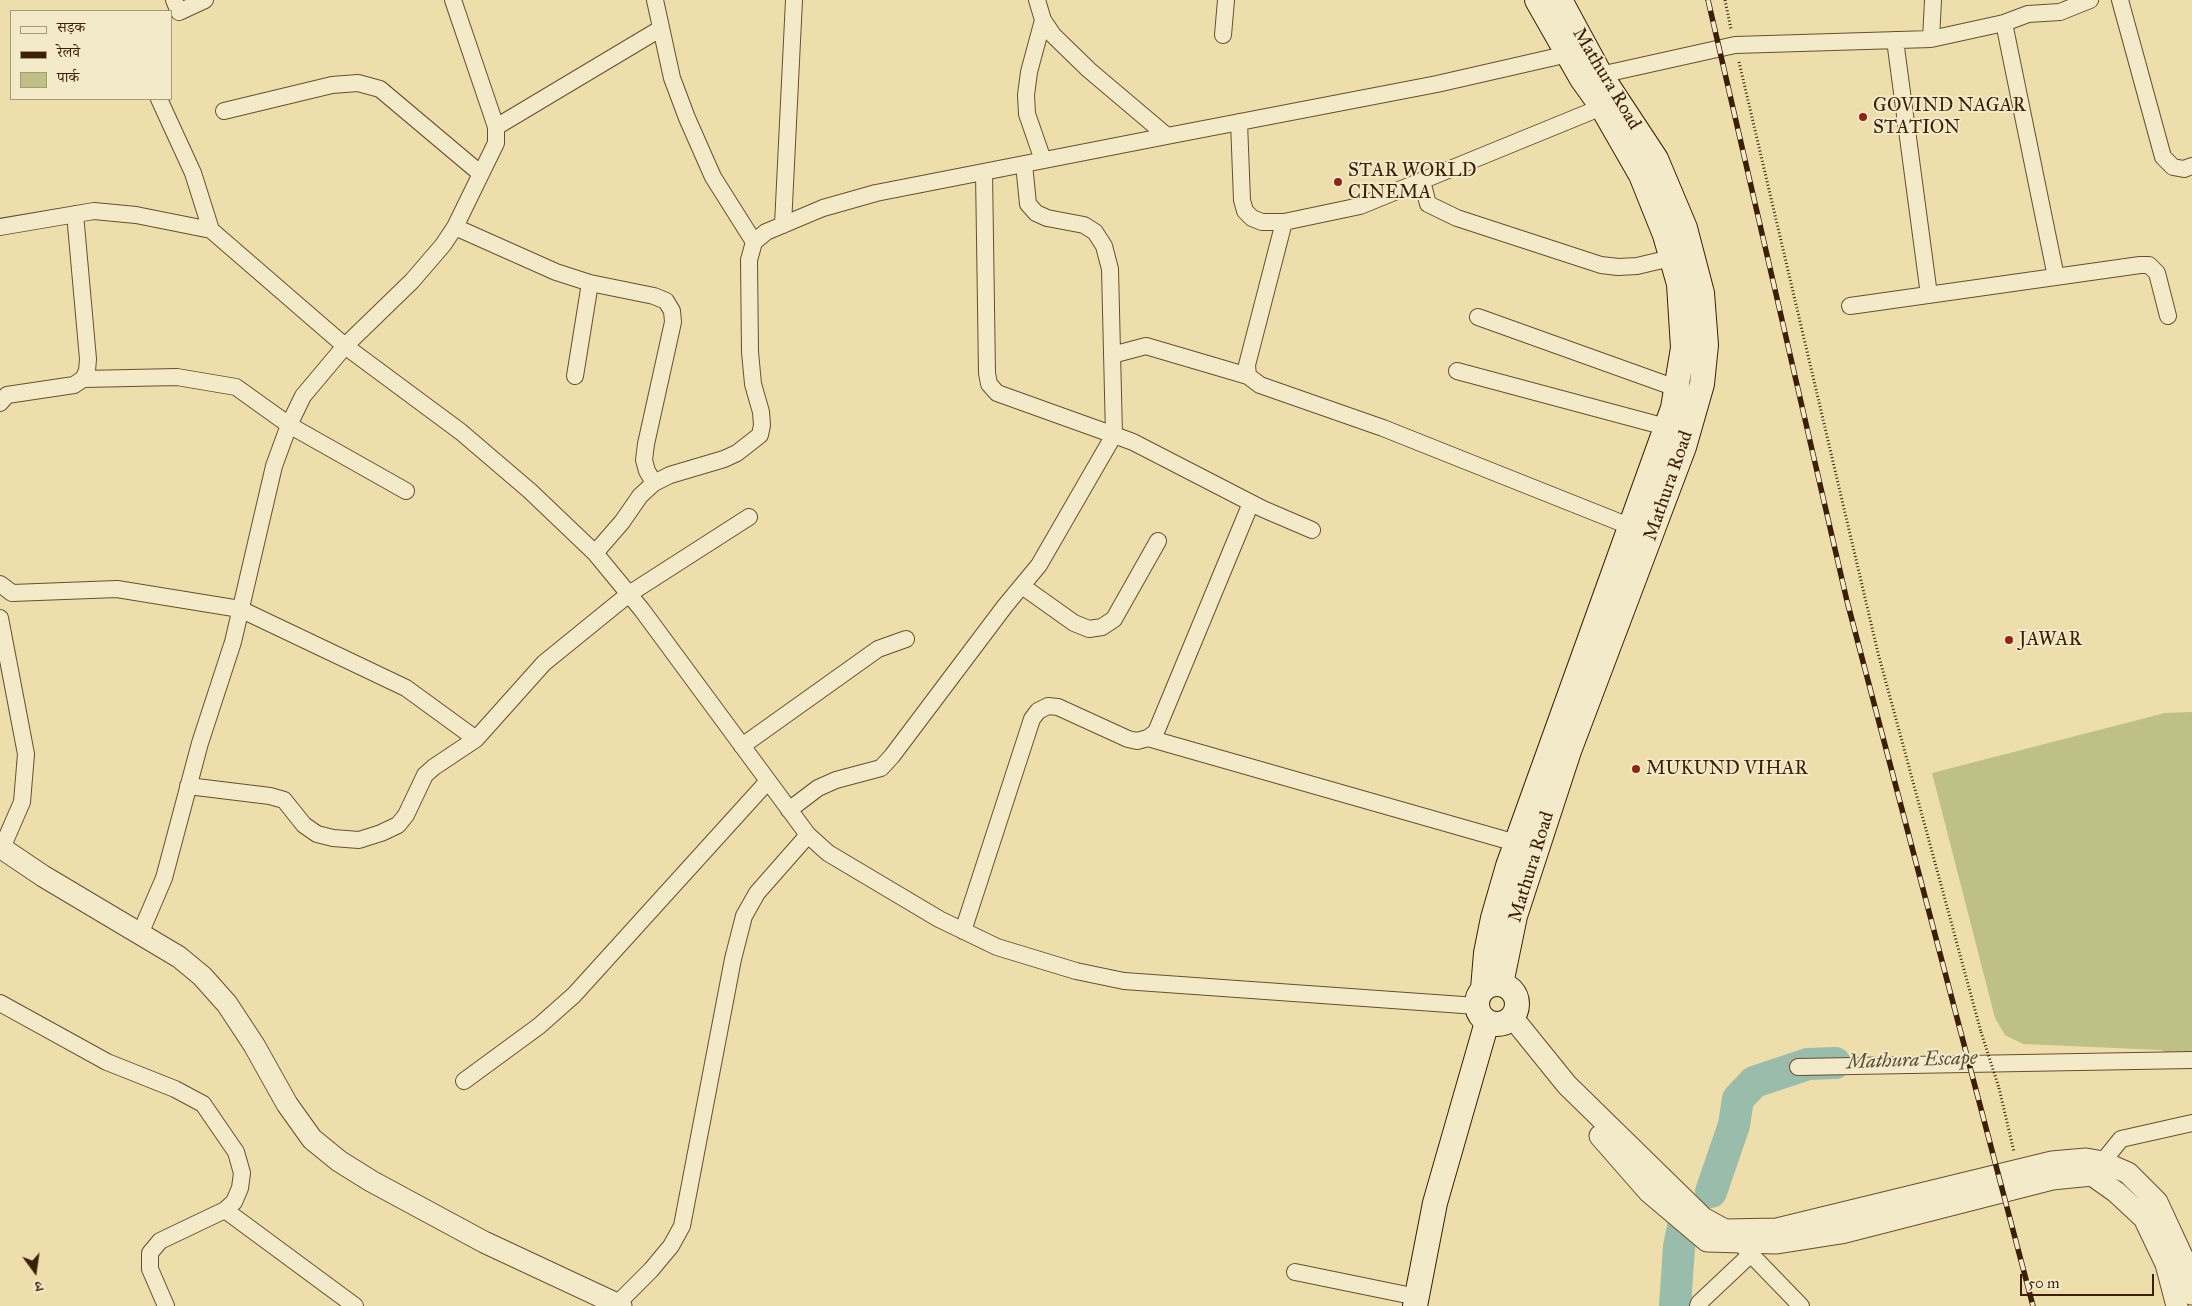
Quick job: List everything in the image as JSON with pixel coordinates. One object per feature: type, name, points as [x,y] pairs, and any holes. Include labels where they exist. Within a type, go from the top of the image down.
[{"type":"main road","points":[[1538,0],[1576,52],[1591,77]]},
{"type":"main road","name":"Mathura Road","points":[[1560,0],[1576,52]]},
{"type":"main road","name":"Mathura Road","points":[[1416,1301],[1435,1203],[1493,1007],[1515,916],[1569,723],[1629,526],[1673,408],[1683,348],[1679,284],[1665,235],[1641,175],[1602,107],[1591,77]]},
{"type":"main road","name":"Mathura Road","points":[[1493,1007],[1486,953],[1493,918],[1516,843],[1569,723],[1684,447],[1702,384],[1706,345],[1702,294],[1685,228],[1656,160],[1591,77]]},
{"type":"street","points":[[175,9],[205,0]]},
{"type":"street","points":[[140,934],[164,878],[188,786],[232,642],[274,466],[289,425],[303,396],[345,346],[412,281],[443,245],[456,227],[496,143],[496,127],[472,50],[453,0]]},
{"type":"street","points":[[655,0],[660,30],[672,78],[687,118],[713,177],[754,242]]},
{"type":"street","points":[[783,225],[794,0]]},
{"type":"street","points":[[1037,0],[1043,20],[1053,36],[1089,70],[1166,136]]},
{"type":"street","points":[[1223,35],[1226,0]]},
{"type":"street","points":[[1931,39],[1933,0]]},
{"type":"street","points":[[1591,77],[1735,45],[1931,39],[2004,23],[2028,14],[2047,0]]},
{"type":"street","points":[[2028,14],[2060,12],[2090,0]]},
{"type":"street","points":[[2120,0],[2163,157],[2173,167],[2184,169],[2192,166]]},
{"type":"street","points":[[1043,20],[1029,72],[1026,95],[1027,114],[1043,160]]},
{"type":"street","points":[[2004,23],[2056,277]]},
{"type":"street","points":[[496,127],[660,30]]},
{"type":"street","points":[[1895,40],[1929,295]]},
{"type":"street","points":[[595,553],[622,522],[640,496],[654,483],[670,475],[724,459],[737,453],[760,435],[762,425],[761,412],[753,384],[749,321],[749,260],[754,242],[766,232],[823,208],[876,193],[1437,84],[1576,52]]},
{"type":"street","points":[[224,111],[332,85],[358,83],[380,89],[481,174]]},
{"type":"street","points":[[159,100],[193,173],[211,230]]},
{"type":"street","points":[[1239,122],[1242,200],[1245,211],[1252,218],[1262,222],[1284,222],[1360,206],[1602,107]]},
{"type":"street","points":[[790,810],[818,788],[836,780],[881,768],[892,756],[1039,565],[1114,435],[1110,268],[1104,246],[1096,232],[1084,225],[1046,218],[1036,213],[1028,204],[1024,164]]},
{"type":"street","points":[[984,172],[987,372],[989,384],[997,393],[1133,442],[1251,503],[1312,530]]},
{"type":"street","points":[[1422,181],[1428,204],[1457,218],[1601,265],[1618,267],[1637,266],[1671,258]]},
{"type":"street","points":[[0,226],[94,211],[136,215],[211,230],[345,346],[461,432],[530,491],[595,553],[629,594],[808,836],[828,853],[939,919],[963,931],[997,947],[1076,971],[1124,981],[1493,1007],[1574,1091],[1702,1218],[1725,1230],[1777,1229],[2021,1179],[2052,1179],[2097,1168],[2128,1173],[2157,1202],[2183,1258],[2192,1294]]},
{"type":"street","points":[[75,214],[88,359],[83,379]]},
{"type":"street","points":[[1248,376],[1246,365],[1284,222]]},
{"type":"street","points":[[456,227],[556,272],[590,283],[654,296],[666,301],[672,312],[673,322],[644,460],[647,471],[654,483]]},
{"type":"street","points":[[1850,306],[2140,264],[2149,265],[2156,273],[2168,316]]},
{"type":"street","points":[[575,376],[590,283]]},
{"type":"street","points":[[1478,317],[1676,388]]},
{"type":"street","points":[[1112,355],[1146,346],[1248,376],[1260,384],[1383,428],[1629,526]]},
{"type":"street","points":[[1456,371],[1666,426]]},
{"type":"street","points":[[0,403],[7,395],[74,385],[83,379],[178,377],[236,387],[289,425],[406,491]]},
{"type":"street","points":[[963,931],[1032,719],[1038,711],[1048,706],[1058,707],[1128,739],[1138,741],[1148,738],[1156,732],[1251,503]]},
{"type":"street","points":[[188,786],[270,796],[284,800],[304,825],[317,834],[334,838],[359,840],[398,825],[413,802],[425,775],[476,739],[544,663],[629,594],[749,517]]},
{"type":"street","points":[[1022,586],[1074,623],[1089,629],[1102,627],[1114,619],[1158,541]]},
{"type":"street","points":[[0,584],[12,593],[117,588],[240,609],[406,688],[476,739]]},
{"type":"street","points":[[0,618],[26,754],[22,802],[1,848],[42,876],[179,957],[194,969],[227,1004],[254,1045],[287,1104],[312,1139],[339,1161],[484,1242],[619,1305],[671,1246],[682,1226],[733,959],[744,916],[757,893],[808,836]]},
{"type":"street","points":[[742,746],[878,649],[906,638]]},
{"type":"street","points":[[1148,738],[1516,843]]},
{"type":"street","points":[[464,1080],[539,1026],[574,995],[768,780]]},
{"type":"street","points":[[0,1002],[107,1062],[175,1089],[203,1104],[236,1152],[242,1173],[240,1188],[234,1202],[225,1210],[160,1241],[150,1253],[150,1269],[166,1306]]},
{"type":"street","points":[[1493,1007],[1535,1069],[1599,1135],[1649,1192],[1707,1241],[1745,1249],[1841,1233],[2021,1179]]},
{"type":"street","points":[[1798,1068],[2192,1060]]},
{"type":"street","points":[[2097,1168],[2121,1139],[2192,1123]]},
{"type":"street","points":[[2097,1168],[2116,1192],[2144,1218],[2166,1264],[2176,1306]]},
{"type":"street","points":[[225,1210],[355,1306]]},
{"type":"street","points":[[1698,1306],[1745,1249]]},
{"type":"street","points":[[1745,1249],[1801,1306]]},
{"type":"street","points":[[1295,1272],[1416,1301]]},
{"type":"path","points":[[1749,104],[1878,653],[1981,1032],[1999,1088],[2021,1179]]},
{"type":"green space","points":[[2192,712],[2192,1065],[2161,1050],[2023,1044],[2005,1035],[1995,1018],[1932,773],[2165,713]]},
{"type":"waterway","name":"Mathura Escape","points":[[1711,1192],[1734,1125],[1738,1099],[1754,1082],[1808,1064],[1835,1063]]},
{"type":"waterway","name":"Mathura Escape","points":[[1675,1306],[1679,1247],[1683,1227]]},
{"type":"railway","points":[[1708,0],[1847,601],[2033,1306]]},
{"type":"place","name":"GOVIND NAGAR STATION","points":[[1863,117]]},
{"type":"place","name":"STAR WORLD CINEMA","points":[[1338,182]]},
{"type":"place","name":"JAWAR","points":[[2009,640]]},
{"type":"place","name":"MUKUND VIHAR","points":[[1636,769]]}]
